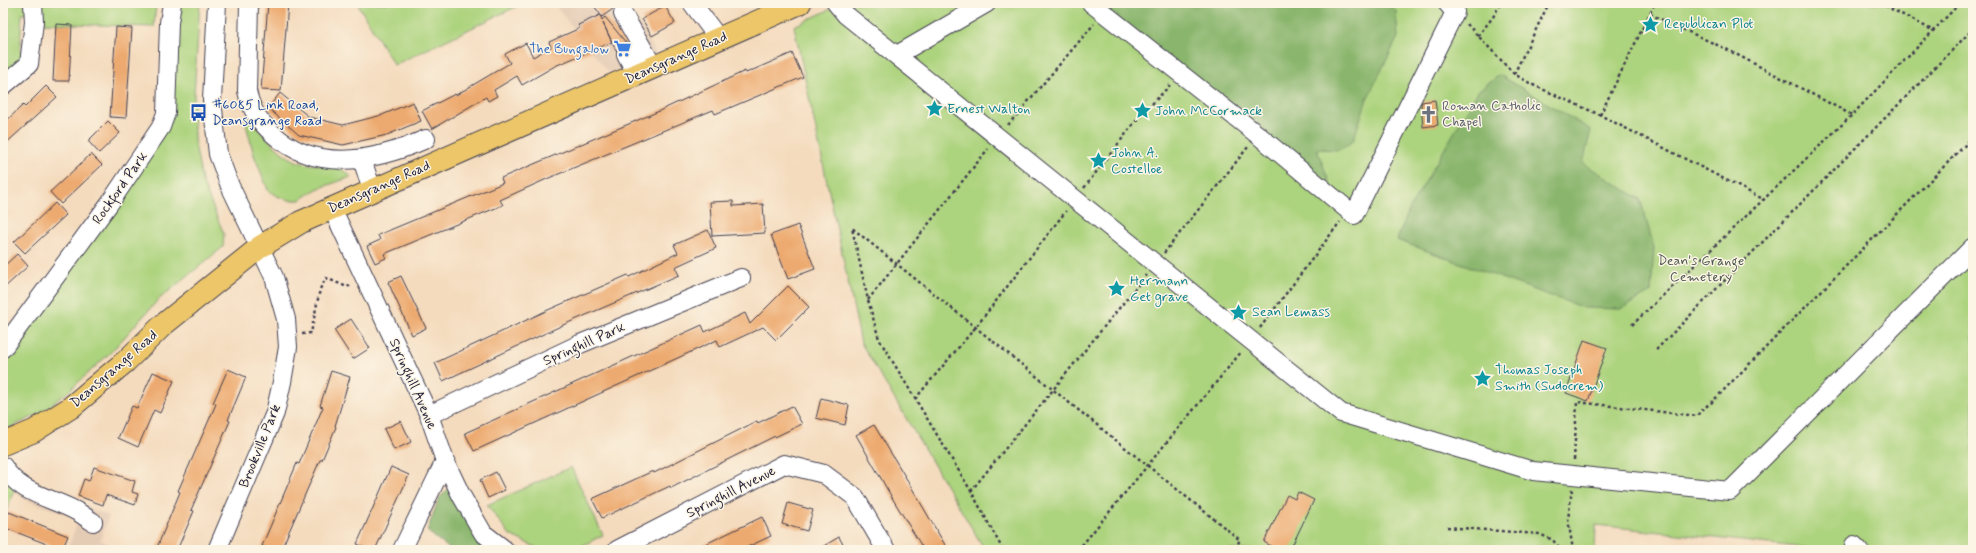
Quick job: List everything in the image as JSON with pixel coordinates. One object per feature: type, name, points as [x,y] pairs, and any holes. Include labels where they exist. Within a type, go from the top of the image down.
[{"type":"main road","name":"Deansgrange Road","points":[[3,444],[34,431],[70,408],[126,360],[163,325],[260,247],[301,222],[800,3]]},
{"type":"street","points":[[3,86],[29,64],[34,22],[33,3]]},
{"type":"street","name":"Rockford Park","points":[[3,348],[109,204],[161,127],[166,114],[169,23],[172,3]]},
{"type":"street","name":"Brookville Park","points":[[217,3],[212,100],[218,154],[230,186],[274,277],[286,319],[288,346],[275,414],[217,550]]},
{"type":"street","points":[[249,3],[246,91],[252,110],[260,123],[279,140],[305,155],[328,160],[362,159],[400,151],[426,140]]},
{"type":"street","points":[[692,3],[719,39]]},
{"type":"street","points":[[836,3],[846,15],[1341,413],[1533,471],[1730,491],[1973,247]]},
{"type":"street","points":[[897,56],[987,3]]},
{"type":"street","points":[[1097,8],[1258,135],[1354,215],[1451,7]]},
{"type":"street","points":[[623,14],[646,71]]},
{"type":"street","points":[[626,54],[646,71]]},
{"type":"street","points":[[362,159],[372,190]]},
{"type":"street","name":"Springhill Avenue","points":[[332,208],[429,415],[446,461],[461,495],[483,533],[506,550]]},
{"type":"street","name":"Springhill Park","points":[[429,415],[580,344],[741,278]]},
{"type":"street","points":[[402,550],[446,461]]},
{"type":"street","name":"Springhill Avenue","points":[[617,550],[784,464],[824,474],[855,497],[886,550]]},
{"type":"street","points":[[3,466],[18,484],[36,495],[78,512],[93,522]]},
{"type":"path","points":[[1478,36],[1493,17],[1501,3]]},
{"type":"path","points":[[1514,74],[1549,3]]},
{"type":"path","points":[[1600,115],[1655,3]]},
{"type":"path","points":[[1880,3],[1934,31]]},
{"type":"path","points":[[1632,325],[1765,200],[1852,115],[1960,3]]},
{"type":"path","points":[[1451,7],[1514,74],[1533,85],[1600,115],[1765,200]]},
{"type":"path","points":[[868,300],[998,137],[1097,8]]},
{"type":"path","points":[[1650,14],[1728,50],[1852,115]]},
{"type":"path","points":[[1656,350],[1973,29]]},
{"type":"path","points":[[915,399],[975,328],[1019,269],[1076,199],[1135,122],[1180,74]]},
{"type":"path","points":[[971,491],[1258,135]]},
{"type":"path","points":[[1574,550],[1568,519],[1574,476],[1577,402],[1697,416],[1701,410],[1716,397],[1973,136]]},
{"type":"path","points":[[1078,550],[1251,340],[1348,210]]},
{"type":"path","points":[[1003,550],[971,491],[879,339],[868,300],[852,228],[897,263],[1052,391],[1240,540],[1234,550]]},
{"type":"path","points":[[287,335],[311,333],[320,289],[326,278],[347,287],[366,279]]},
{"type":"path","points":[[1447,527],[1539,534],[1552,540],[1560,550]]},
{"type":"shaded area","points":[[553,3],[628,3],[656,53],[609,73]]},
{"type":"shaded area","points":[[29,487],[109,516],[100,540],[123,550],[67,550],[79,519],[23,499],[15,488]]},
{"type":"green space","points":[[3,3],[25,3],[26,14],[22,14],[20,51],[24,51],[22,61],[10,73],[7,69],[3,72]]},
{"type":"green space","points":[[42,3],[156,3],[154,27],[44,23]]},
{"type":"green space","points":[[178,3],[200,3],[194,95],[194,138],[202,181],[224,234],[223,247],[158,300],[111,352],[70,390],[41,413],[3,431],[3,357],[162,137]]},
{"type":"green space","points":[[357,3],[524,3],[394,65]]},
{"type":"green space","name":"Dean's Grange Cemetery","points":[[844,3],[1973,3],[1973,550],[1825,550],[1596,525],[1595,550],[985,550],[861,343],[794,26]]},
{"type":"green space","points":[[1097,3],[1386,3],[1396,11],[1398,37],[1367,99],[1353,141],[1339,150],[1317,149],[1335,198]]},
{"type":"green space","points":[[1500,75],[1591,130],[1583,163],[1640,199],[1654,247],[1651,292],[1621,309],[1584,308],[1397,240],[1410,208],[1479,90]]},
{"type":"green space","points":[[247,115],[275,147],[289,157],[303,163],[340,169],[351,177],[317,189],[300,200],[288,200],[277,196],[268,190],[254,155],[244,117]]},
{"type":"green space","points":[[571,467],[603,535],[578,548],[562,550],[537,548],[510,535],[487,505]]},
{"type":"green space","points":[[3,480],[15,488],[3,519]]},
{"type":"green space","points":[[451,486],[491,550],[451,550],[427,531],[439,498]]},
{"type":"building","points":[[268,3],[288,3],[281,91],[261,90]]},
{"type":"building","points":[[592,3],[621,3],[602,17]]},
{"type":"building","points":[[665,6],[675,23],[652,36],[642,19]]},
{"type":"building","points":[[600,15],[602,20],[605,17],[627,44],[621,45],[616,51],[612,42],[555,66],[522,85],[517,76],[494,90],[497,96],[488,101],[486,97],[432,129],[422,111],[455,94],[456,95],[510,63],[505,54],[526,43],[533,57],[551,47],[549,42],[580,28],[578,25]]},
{"type":"building","points":[[56,24],[72,25],[69,81],[53,81]]},
{"type":"building","points":[[116,27],[132,28],[126,118],[110,117]]},
{"type":"building","points":[[792,53],[803,77],[715,114],[713,110],[549,178],[500,200],[503,205],[384,254],[386,258],[375,263],[367,246],[380,240],[378,235],[503,183],[501,178],[657,112],[745,71],[746,73]]},
{"type":"building","points":[[46,86],[57,97],[3,146],[3,124],[23,105],[25,107]]},
{"type":"building","points":[[280,93],[309,117],[343,125],[382,115],[413,102],[421,121],[387,135],[343,145],[299,135],[268,108]]},
{"type":"building","name":"Roman Catholic Chapel","points":[[1435,100],[1438,125],[1423,127],[1422,102]]},
{"type":"building","points":[[108,121],[120,133],[99,153],[88,141]]},
{"type":"building","points":[[91,154],[102,165],[61,204],[50,192]]},
{"type":"building","points":[[733,201],[733,206],[763,204],[765,233],[712,236],[710,202]]},
{"type":"building","points":[[55,203],[66,215],[25,253],[14,242]]},
{"type":"building","points":[[798,225],[815,269],[788,279],[771,235]]},
{"type":"building","points":[[708,230],[716,248],[675,267],[679,275],[563,325],[443,381],[435,363],[548,310],[628,275],[629,277],[678,253],[674,245]]},
{"type":"building","points":[[17,254],[28,266],[3,289],[3,267]]},
{"type":"building","points":[[401,276],[426,328],[412,335],[388,282]]},
{"type":"building","points":[[788,286],[809,307],[776,340],[763,327],[720,347],[717,340],[474,451],[465,433],[702,325],[705,332],[745,313],[750,324]]},
{"type":"building","points":[[351,319],[370,348],[353,359],[334,330]]},
{"type":"building","points":[[1584,340],[1607,348],[1588,401],[1566,393]]},
{"type":"building","points":[[228,369],[246,377],[228,420],[230,421],[191,510],[194,511],[177,550],[156,550],[180,492],[178,491],[216,404],[213,403]]},
{"type":"building","points":[[331,371],[350,377],[335,426],[336,427],[281,550],[271,550],[262,546],[297,463],[299,464],[323,407],[320,406]]},
{"type":"building","points":[[153,372],[174,381],[160,413],[154,410],[138,447],[118,438],[132,406],[137,408]]},
{"type":"building","points":[[821,398],[849,405],[845,425],[816,418]]},
{"type":"building","points":[[792,406],[802,424],[671,488],[670,486],[602,518],[592,499],[653,471],[654,473],[757,421],[758,423]]},
{"type":"building","points":[[401,421],[411,442],[394,450],[384,429]]},
{"type":"building","points":[[874,425],[948,550],[924,550],[894,501],[856,435]]},
{"type":"building","points":[[94,467],[135,481],[132,492],[138,494],[135,505],[106,495],[103,505],[78,496],[84,479],[89,481]]},
{"type":"building","points":[[391,467],[409,475],[375,550],[371,550],[357,544]]},
{"type":"building","points":[[496,472],[505,490],[488,498],[480,480]]},
{"type":"building","points":[[1298,492],[1314,500],[1290,550],[1269,550],[1271,546],[1264,542],[1287,495],[1295,499]]},
{"type":"building","points":[[788,503],[813,510],[807,531],[782,524]]},
{"type":"building","points":[[9,512],[68,536],[62,550],[3,527]]},
{"type":"building","points":[[762,517],[771,536],[741,550],[693,550]]},
{"type":"building","points":[[839,537],[846,550],[817,550]]},
{"type":"place","name":"Republican Plot","points":[[1651,24]]},
{"type":"place","name":"The Bungalow","points":[[622,49]]},
{"type":"place","name":"Ernest Walton","points":[[934,109]]},
{"type":"place","name":"John McCormack","points":[[1142,111]]},
{"type":"place","name":"#6085 Link Road, Deansgrange Road","points":[[199,113]]},
{"type":"place","name":"Roman Catholic Chapel","points":[[1429,114]]},
{"type":"place","name":"John A. Costelloe","points":[[1098,161]]},
{"type":"place","name":"Hermann Get grave","points":[[1117,289]]},
{"type":"place","name":"Sean Lemass","points":[[1239,312]]},
{"type":"place","name":"Thomas Joseph Smith (Sudocrem)","points":[[1482,378]]}]
